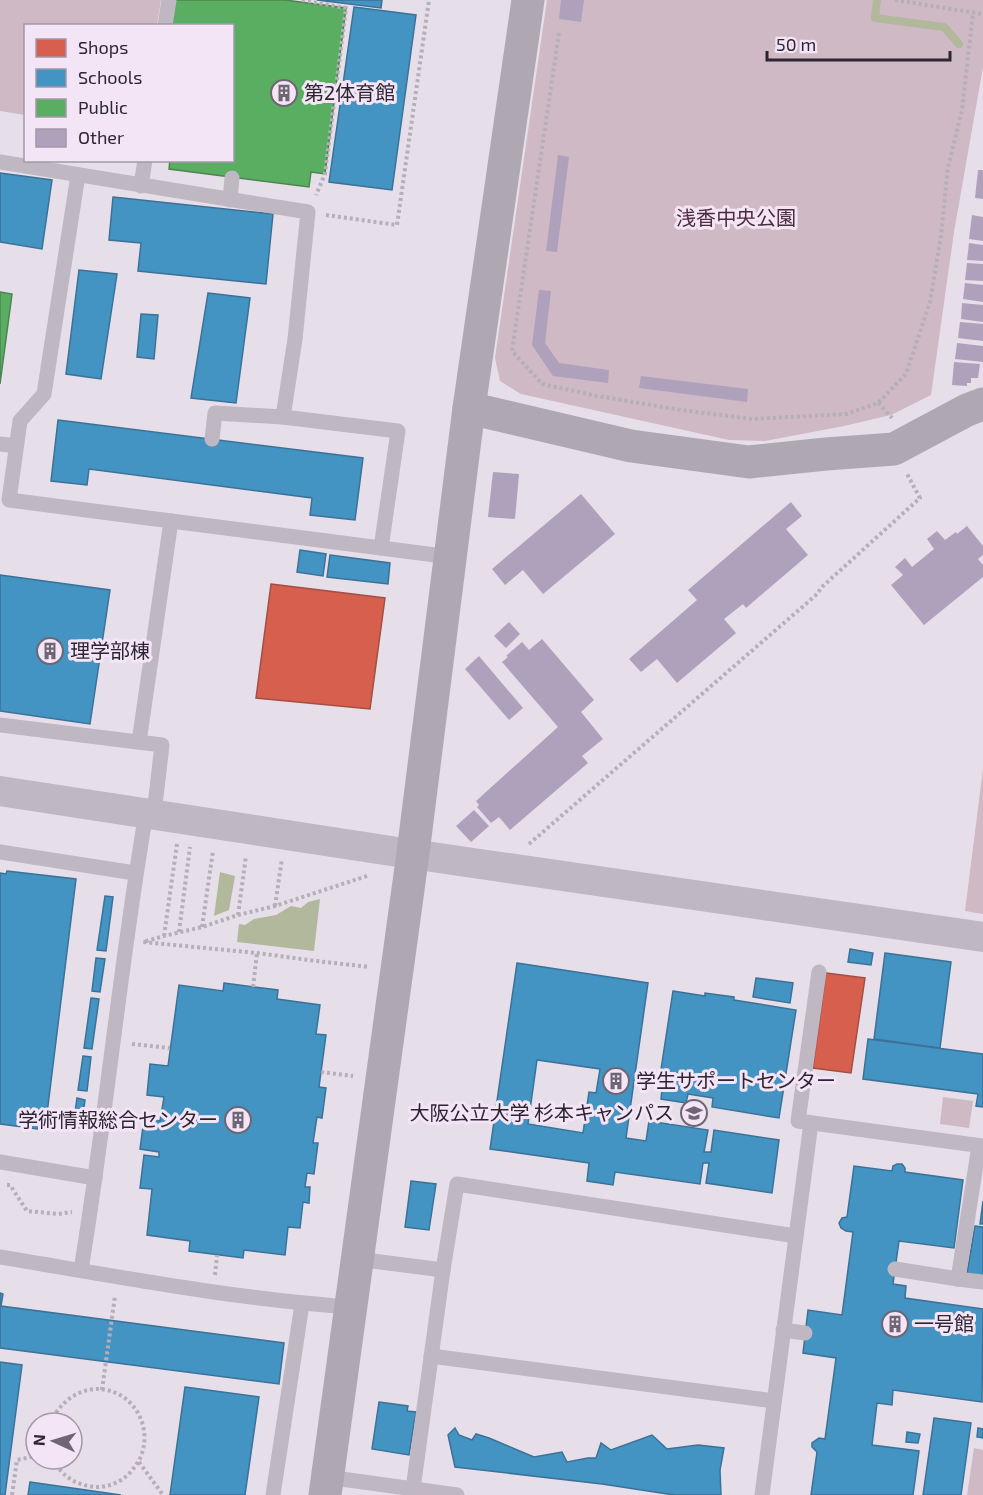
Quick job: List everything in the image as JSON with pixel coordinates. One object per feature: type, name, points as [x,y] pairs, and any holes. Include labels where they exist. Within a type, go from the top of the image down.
[{"type":"street","points":[[326,1486],[413,853],[470,408],[528,0]]},
{"type":"street","points":[[470,408],[632,446],[749,462],[894,449],[983,404]]},
{"type":"street","points":[[0,791],[390,851],[983,937]]},
{"type":"lane","points":[[165,24],[169,0]]},
{"type":"lane","points":[[0,162],[308,212],[295,339],[284,417]]},
{"type":"lane","points":[[141,186],[145,162]]},
{"type":"lane","points":[[78,175],[44,394],[20,421],[9,500],[451,557]]},
{"type":"lane","points":[[230,200],[232,178]]},
{"type":"lane","points":[[212,439],[216,407],[398,430],[381,548]]},
{"type":"lane","points":[[0,444],[16,446]]},
{"type":"lane","points":[[139,742],[171,521]]},
{"type":"lane","points":[[0,725],[162,745],[150,813],[135,873],[92,1203],[81,1270]]},
{"type":"lane","points":[[0,852],[135,873]]},
{"type":"lane","points":[[819,972],[798,1122],[981,1146],[958,1279]]},
{"type":"lane","points":[[762,1495],[811,1123]]},
{"type":"lane","points":[[0,1162],[95,1178]]},
{"type":"lane","points":[[413,1489],[457,1184],[796,1236]]},
{"type":"lane","points":[[0,1257],[97,1274],[302,1304],[351,1307]]},
{"type":"lane","points":[[357,1260],[443,1270]]},
{"type":"lane","points":[[895,1269],[983,1282]]},
{"type":"lane","points":[[273,1495],[302,1304]]},
{"type":"lane","points":[[783,1330],[805,1333]]},
{"type":"lane","points":[[431,1356],[774,1401]]},
{"type":"lane","points":[[326,1486],[413,1489],[457,1495]]},
{"type":"path","points":[[302,0],[346,8],[325,174],[308,212],[397,225],[429,0]]},
{"type":"path","points":[[895,0],[983,14]]},
{"type":"path","points":[[559,33],[512,351],[542,384],[681,410],[752,419],[847,414],[878,403],[906,374],[930,302],[941,236],[948,167],[962,110],[973,13]]},
{"type":"path","points":[[502,867],[815,596],[823,586],[921,498],[894,449]]},
{"type":"path","points":[[164,936],[178,836]]},
{"type":"path","points":[[179,932],[191,838]]},
{"type":"path","points":[[202,927],[214,841]]},
{"type":"path","points":[[238,915],[248,846]]},
{"type":"path","points":[[275,906],[283,850]]},
{"type":"path","points":[[374,967],[143,942],[275,906],[376,873]]},
{"type":"path","points":[[253,987],[257,953]]},
{"type":"path","points":[[129,1043],[170,1048]]},
{"type":"path","points":[[321,1072],[360,1077]]},
{"type":"path","points":[[1,1184],[10,1185],[27,1211],[58,1214],[76,1212],[92,1203]]},
{"type":"path","points":[[102,1390],[116,1296]]},
{"type":"path","points":[[56,1411],[71,1396],[86,1390],[102,1390],[118,1394],[130,1403],[140,1416],[145,1431],[144,1447],[139,1462],[129,1474],[116,1483],[100,1487],[84,1486],[70,1479],[61,1471]]},
{"type":"path","points":[[12,1495],[17,1460],[24,1459]]},
{"type":"path","points":[[139,1462],[162,1495]]},
{"type":"green space","points":[[0,0],[161,0],[157,24],[24,24],[24,115],[0,111]]},
{"type":"green space","name":"浅香中央公園","points":[[547,0],[983,0],[983,67],[954,232],[931,395],[891,415],[844,426],[765,441],[729,440],[521,394],[500,381],[495,358]]},
{"type":"green space","points":[[983,769],[983,914],[965,911]]},
{"type":"green space","points":[[943,1097],[973,1101],[969,1128],[940,1124]]},
{"type":"green space","points":[[974,1448],[983,1450],[983,1495],[967,1495]]},
{"type":"shaded area","points":[[220,872],[235,876],[229,910],[214,916]]},
{"type":"shaded area","points":[[320,899],[314,951],[237,942],[239,924],[245,925],[254,919],[276,915],[291,906],[301,908],[308,902]]},
{"type":"building: Shops","points":[[271,584],[385,598],[370,709],[256,698]]},
{"type":"building: Shops","points":[[826,973],[865,978],[851,1073],[813,1068]]},
{"type":"building: Schools","points":[[317,0],[382,0],[381,8]]},
{"type":"building: Schools","points":[[354,7],[416,15],[392,190],[329,182]]},
{"type":"building: Schools","points":[[0,173],[52,180],[42,249],[0,242]]},
{"type":"building: Schools","points":[[113,197],[273,214],[266,284],[138,271],[141,243],[109,240]]},
{"type":"building: Schools","points":[[79,270],[117,274],[101,379],[66,374]]},
{"type":"building: Schools","points":[[208,293],[250,298],[236,403],[191,398]]},
{"type":"building: Schools","points":[[141,314],[158,315],[154,359],[137,357]]},
{"type":"building: Schools","points":[[58,420],[363,458],[355,520],[310,515],[312,498],[89,469],[87,485],[51,481]]},
{"type":"building: Schools","points":[[300,550],[326,554],[323,576],[297,572]]},
{"type":"building: Schools","points":[[330,555],[390,563],[388,584],[327,577]]},
{"type":"building: Schools","name":"理学部棟","points":[[0,575],[110,590],[90,724],[0,711]]},
{"type":"building: Schools","points":[[7,871],[76,879],[45,1130],[0,1124],[0,873],[6,874]]},
{"type":"building: Schools","points":[[105,896],[113,897],[106,951],[97,950]]},
{"type":"building: Schools","points":[[850,949],[873,953],[871,965],[848,962]]},
{"type":"building: Schools","points":[[885,953],[951,962],[940,1048],[874,1039]]},
{"type":"building: Schools","points":[[96,958],[105,959],[100,992],[92,991]]},
{"type":"building: Schools","name":"学生サポートセンター","points":[[517,963],[648,983],[626,1138],[646,1141],[649,1121],[708,1130],[704,1152],[711,1152],[714,1130],[779,1140],[772,1193],[706,1183],[709,1163],[703,1163],[700,1184],[615,1172],[613,1185],[587,1181],[589,1163],[490,1149]],"holes":[[[537,1060],[600,1069],[596,1093],[589,1092],[583,1133],[528,1124]]]},
{"type":"building: Schools","points":[[756,978],[793,983],[790,1003],[753,997]]},
{"type":"building: Schools","name":"学術情報総合センター","points":[[224,983],[278,990],[277,999],[320,1005],[316,1034],[326,1035],[319,1087],[326,1088],[322,1118],[317,1117],[313,1143],[318,1143],[314,1174],[307,1173],[305,1187],[310,1187],[309,1203],[303,1202],[300,1228],[288,1227],[285,1255],[244,1250],[243,1258],[189,1251],[190,1241],[147,1235],[152,1189],[140,1188],[144,1155],[159,1157],[159,1152],[140,1149],[144,1119],[160,1121],[164,1097],[147,1095],[150,1064],[168,1066],[179,985],[223,991]]},
{"type":"building: Schools","points":[[673,991],[705,996],[705,993],[734,997],[734,1000],[796,1010],[779,1118],[712,1107],[713,1098],[688,1094],[686,1103],[661,1099],[662,1089],[658,1089]]},
{"type":"building: Schools","points":[[91,998],[99,999],[92,1049],[84,1048]]},
{"type":"building: Schools","points":[[868,1039],[983,1054],[983,1107],[976,1106],[978,1094],[863,1079]]},
{"type":"building: Schools","points":[[83,1056],[91,1057],[87,1091],[78,1090]]},
{"type":"building: Schools","points":[[77,1098],[85,1100],[81,1128],[73,1127]]},
{"type":"building: Schools","name":"一号館","points":[[902,1164],[905,1172],[963,1180],[954,1248],[899,1241],[893,1284],[906,1286],[905,1298],[983,1309],[982,1402],[893,1390],[892,1405],[877,1403],[872,1445],[919,1451],[913,1495],[811,1495],[817,1452],[812,1447],[812,1443],[819,1438],[825,1439],[836,1358],[803,1353],[808,1310],[842,1315],[853,1232],[841,1228],[839,1223],[842,1218],[847,1217],[854,1166],[892,1171],[893,1166]]},
{"type":"building: Schools","points":[[411,1181],[436,1184],[429,1230],[405,1227]]},
{"type":"building: Schools","points":[[983,1201],[983,1224],[980,1224]]},
{"type":"building: Schools","points":[[975,1226],[983,1227],[983,1276],[967,1273]]},
{"type":"building: Schools","points":[[0,1293],[3,1294],[1,1306],[284,1343],[279,1384],[0,1348]]},
{"type":"building: Schools","points":[[0,1362],[22,1365],[5,1495],[0,1495]]},
{"type":"building: Schools","points":[[185,1387],[259,1397],[245,1495],[170,1495]]},
{"type":"building: Schools","points":[[379,1402],[408,1406],[407,1411],[416,1412],[409,1455],[372,1449]]},
{"type":"building: Schools","points":[[934,1418],[971,1423],[961,1495],[923,1495]]},
{"type":"building: Schools","points":[[455,1428],[459,1435],[472,1440],[476,1434],[534,1457],[562,1452],[567,1462],[596,1458],[601,1443],[611,1450],[652,1435],[667,1449],[698,1445],[724,1448],[720,1470],[721,1495],[674,1495],[455,1467],[448,1435]]},
{"type":"building: Schools","points":[[978,1428],[983,1429],[983,1438],[977,1437]]},
{"type":"building: Schools","points":[[907,1432],[920,1434],[918,1443],[906,1442]]},
{"type":"building: Schools","points":[[30,1482],[121,1495],[28,1495]]},
{"type":"building: Public","name":"第2体育館","points":[[175,0],[285,0],[346,8],[325,174],[311,172],[309,187],[169,169],[170,162],[234,162],[234,24],[172,24]]},
{"type":"building: Public","points":[[0,292],[12,294],[0,384]]},
{"type":"building: Other","points":[[561,0],[584,0],[581,22],[559,19]]},
{"type":"building: Other","points":[[558,155],[569,157],[557,252],[546,251]]},
{"type":"building: Other","points":[[978,170],[983,170],[983,199],[975,198]]},
{"type":"building: Other","points":[[972,215],[983,217],[983,241],[969,239]]},
{"type":"building: Other","points":[[969,243],[983,245],[983,261],[967,260]]},
{"type":"building: Other","points":[[967,263],[983,264],[983,281],[965,280]]},
{"type":"building: Other","points":[[965,283],[983,285],[983,302],[963,299]]},
{"type":"building: Other","points":[[539,290],[551,291],[545,343],[559,363],[609,370],[608,383],[553,376],[532,345]]},
{"type":"building: Other","points":[[962,303],[983,305],[983,322],[961,319]]},
{"type":"building: Other","points":[[960,322],[983,324],[983,341],[958,338]]},
{"type":"building: Other","points":[[957,343],[983,346],[983,362],[955,359]]},
{"type":"building: Other","points":[[954,362],[980,364],[978,378],[971,378],[971,383],[967,383],[967,386],[952,385]]},
{"type":"building: Other","points":[[641,376],[748,389],[747,402],[639,388]]},
{"type":"building: Other","points":[[493,472],[519,474],[515,519],[488,517]]},
{"type":"building: Other","points":[[581,494],[615,534],[543,594],[523,570],[505,585],[492,569]]},
{"type":"building: Other","points":[[791,502],[802,516],[786,529],[808,555],[746,608],[743,604],[724,619],[736,633],[677,683],[657,659],[641,672],[629,659],[697,600],[688,590]]},
{"type":"building: Other","points":[[967,526],[983,546],[983,555],[978,559],[983,565],[983,577],[924,625],[891,585],[903,575],[895,567],[905,558],[912,567],[934,549],[927,539],[937,531],[945,540]]},
{"type":"building: Other","points":[[509,622],[520,634],[506,648],[494,636]]},
{"type":"building: Other","points":[[542,639],[594,700],[581,712],[603,739],[582,756],[588,763],[510,830],[499,817],[491,823],[477,807],[479,805],[476,801],[558,727],[502,662],[522,642],[529,650]]},
{"type":"building: Other","points":[[479,656],[523,708],[509,720],[465,669]]},
{"type":"building: Other","points":[[474,810],[489,826],[471,842],[456,826]]},
{"type":"waterway","points":[[877,0],[875,18],[944,27],[959,44]]},
{"type":"place","name":"第2体育館","points":[[284,93]]},
{"type":"place","name":"理学部棟","points":[[50,651]]},
{"type":"place","name":"学生サポートセンター","points":[[616,1081]]},
{"type":"place","name":"大阪公立大学 杉本キャンパス","points":[[694,1113]]},
{"type":"place","name":"学術情報総合センター","points":[[238,1120]]},
{"type":"place","name":"一号館","points":[[895,1324]]}]
